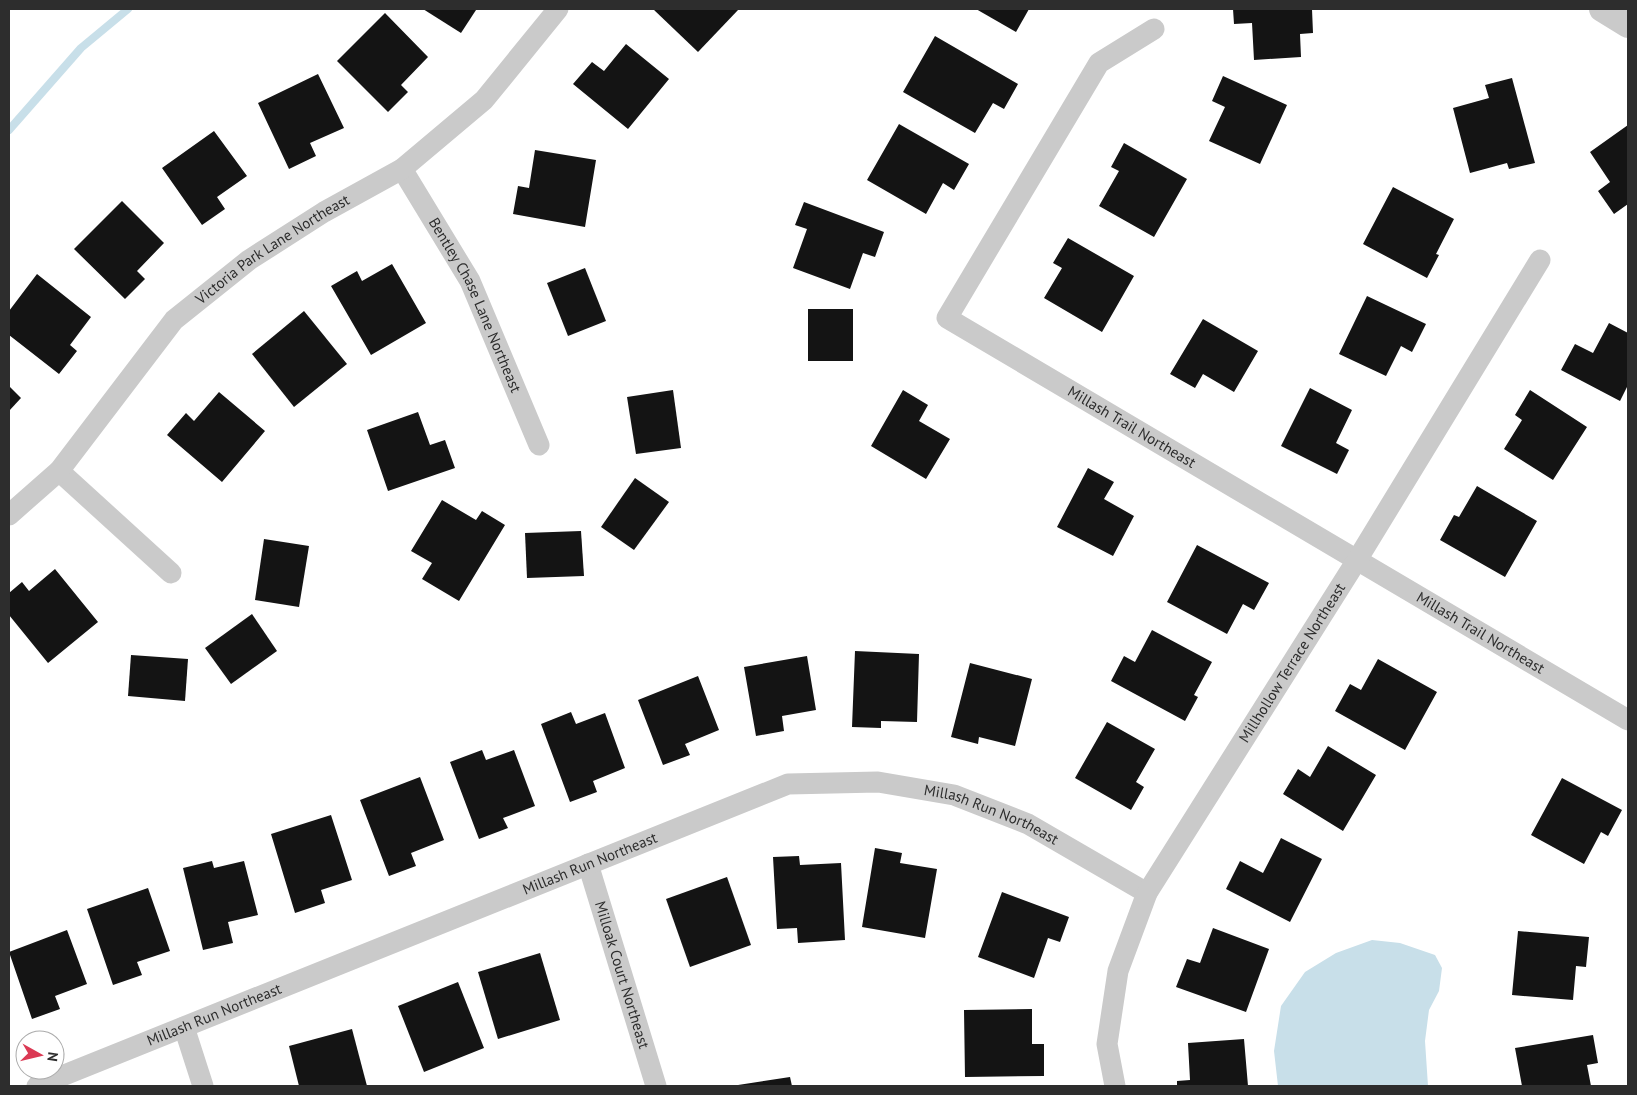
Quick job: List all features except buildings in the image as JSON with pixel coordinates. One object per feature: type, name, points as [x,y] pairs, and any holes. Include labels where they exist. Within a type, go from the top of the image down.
[{"type":"street","name":"Victoria Park Lane Northeast","points":[[9,515],[59,471],[174,320],[249,260],[324,212],[402,169],[484,100],[558,9]]},
{"type":"street","name":"Millash Trail Northeast","points":[[1154,29],[1099,64],[947,318],[1628,720]]},
{"type":"street","name":"Bentley Chase Lane Northeast","points":[[402,169],[470,281],[539,446]]},
{"type":"street","name":"Millhollow Terrace Northeast","points":[[1115,1086],[1107,1044],[1118,971],[1147,893],[1357,560],[1540,260]]},
{"type":"street","points":[[59,471],[171,572]]},
{"type":"street","name":"Millash Run Northeast","points":[[37,1086],[788,784],[878,782],[954,795],[1028,824],[1147,893]]},
{"type":"street","name":"Milloak Court Northeast","points":[[588,864],[656,1086]]},
{"type":"street","points":[[184,1027],[203,1086]]},
{"type":"water","points":[[1372,940],[1400,943],[1435,955],[1442,968],[1439,991],[1429,1010],[1425,1041],[1428,1086],[1278,1086],[1274,1051],[1281,1006],[1305,972],[1336,953]]},
{"type":"waterway","points":[[9,130],[81,48],[128,9]]}]
